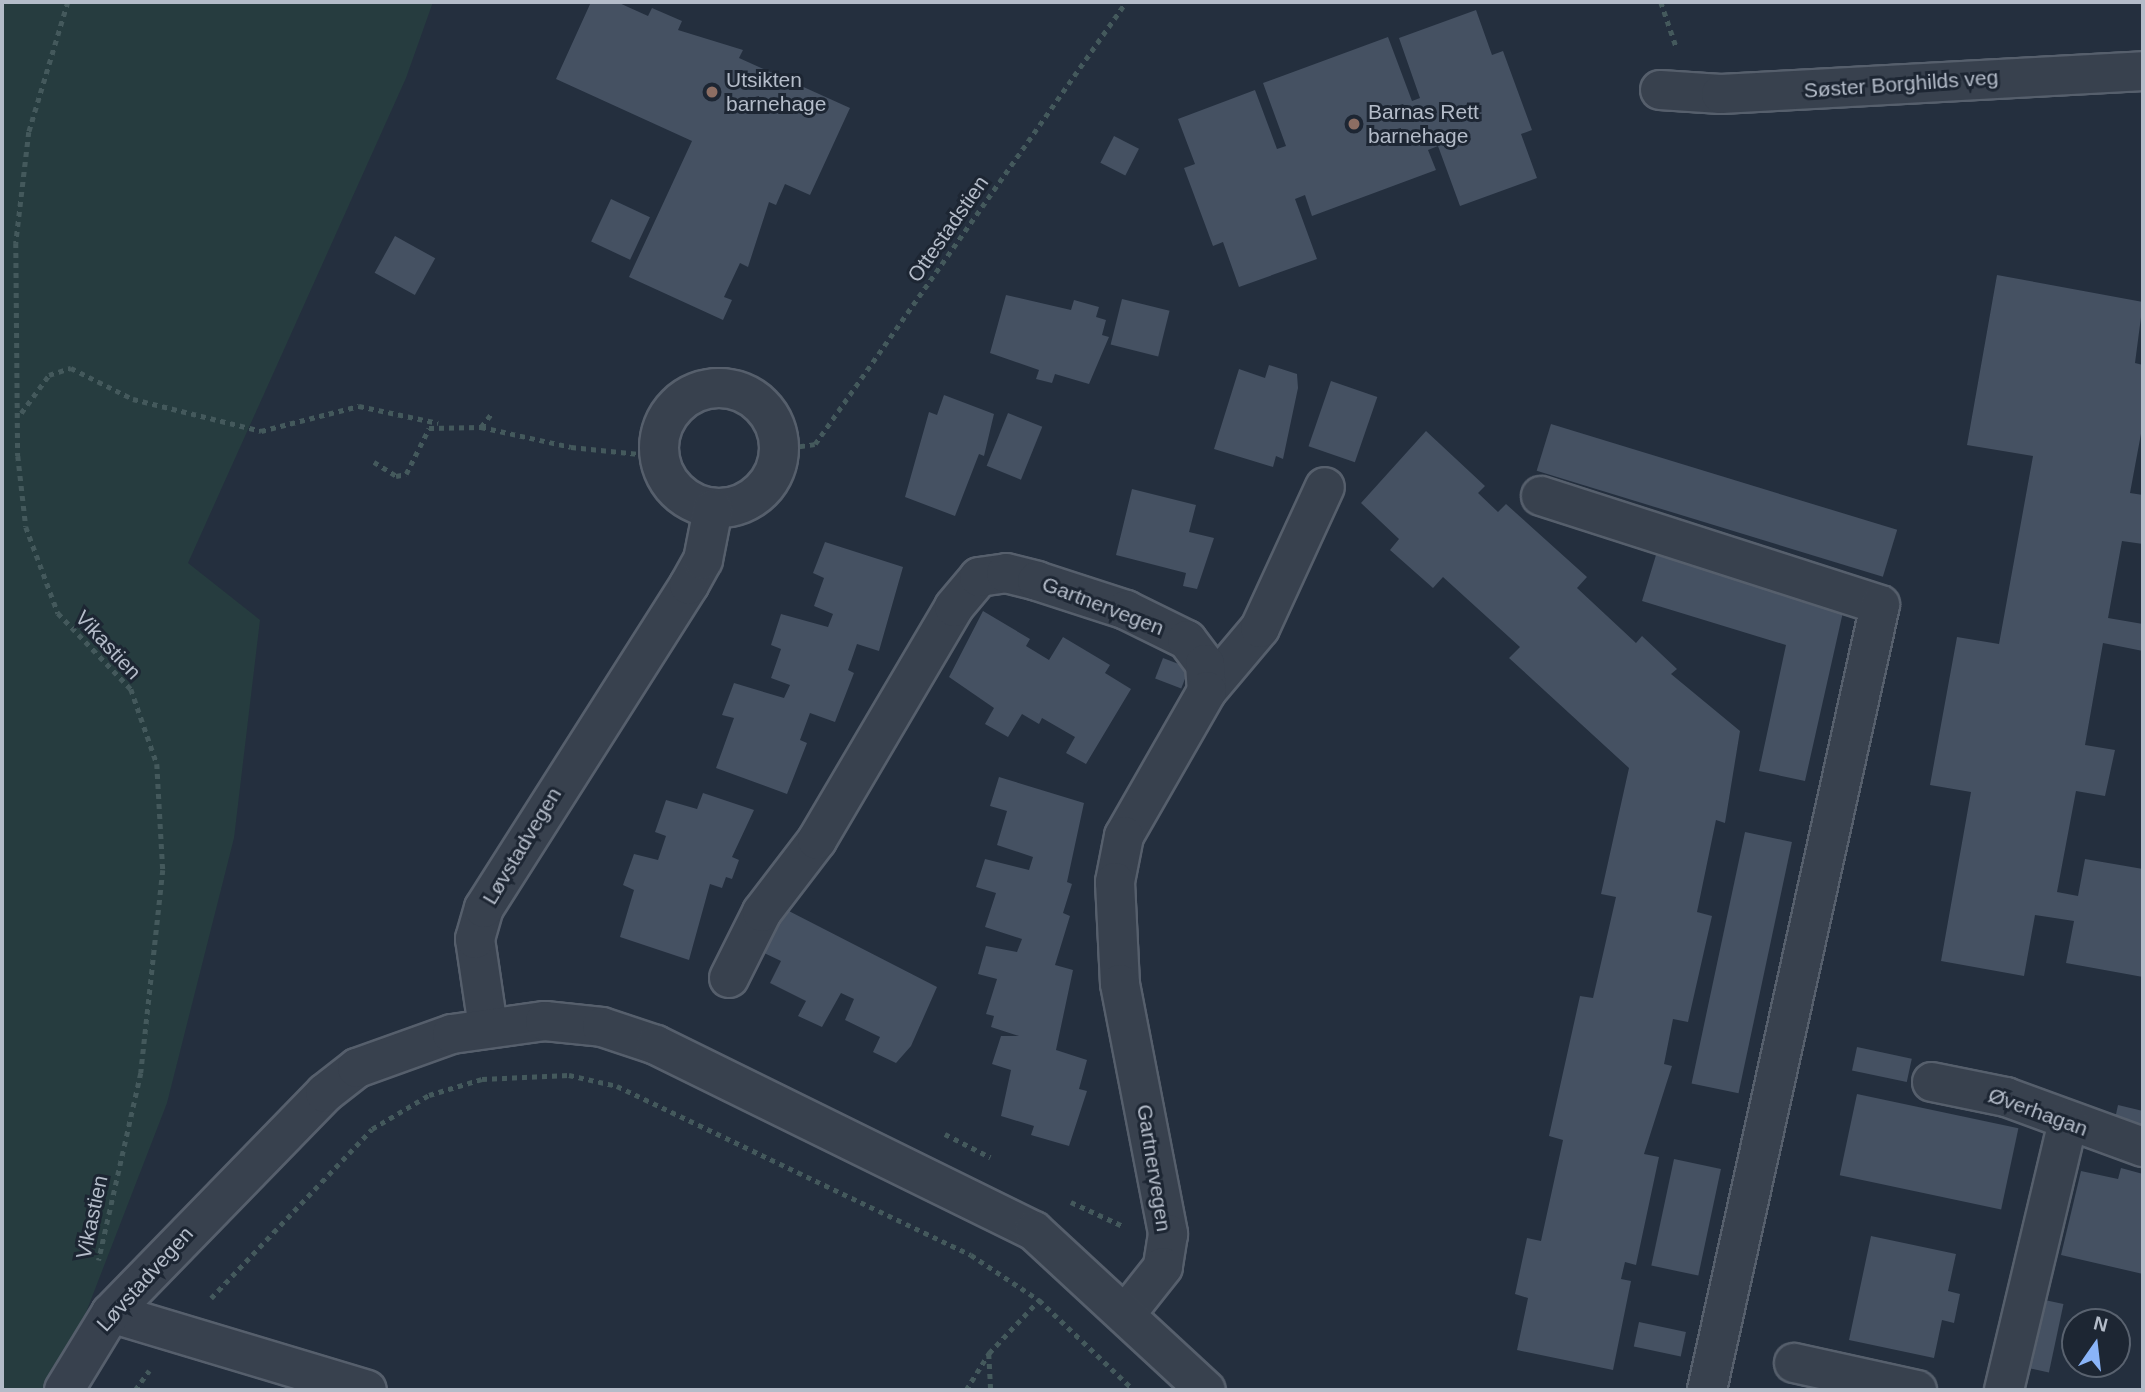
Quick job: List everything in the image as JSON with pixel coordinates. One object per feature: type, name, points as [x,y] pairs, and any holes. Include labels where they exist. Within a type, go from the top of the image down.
[{"type":"street","name":"Søster Borghilds veg","points":[[1660,90],[1735,93],[2143,71]]},
{"type":"street","points":[[720,387],[750,396],[765,408],[780,449],[768,485],[752,499],[713,509],[678,493],[659,456],[660,434],[676,405],[693,393],[720,387]]},
{"type":"street","points":[[1207,691],[1260,628],[1325,487]]},
{"type":"street","points":[[1541,496],[1880,605],[1707,1390]]},
{"type":"street","name":"Løvstadvegen","points":[[64,1390],[111,1313],[347,1076],[452,1034],[488,1027],[475,939],[484,908],[690,585],[703,560],[713,509]]},
{"type":"street","name":"Gartnervegen","points":[[729,978],[762,912],[817,840],[954,607],[979,578],[1006,573],[1037,581],[1126,610],[1187,640],[1205,664],[1207,691],[1124,836],[1115,882],[1120,984],[1168,1234],[1163,1267],[1125,1315]]},
{"type":"street","points":[[488,1027],[562,1021],[656,1045],[1034,1231],[1206,1390]]},
{"type":"street","name":"Øverhagan","points":[[1932,1082],[2006,1097],[2068,1122],[2143,1147]]},
{"type":"street","points":[[2004,1390],[2068,1122]]},
{"type":"street","points":[[111,1313],[178,1330],[367,1390]]},
{"type":"street","points":[[1794,1363],[1917,1390]]},
{"type":"path","name":"Vikastien","points":[[68,2],[29,132],[16,243],[13,323],[21,413],[18,456],[26,527],[58,613],[131,689],[157,764],[163,870],[157,948],[141,1073],[97,1268]]},
{"type":"path","name":"Ottestadstien","points":[[780,449],[815,444],[1126,2]]},
{"type":"path","points":[[21,413],[48,374],[71,368],[133,399],[261,431],[359,406],[438,423],[481,427],[571,447],[659,456]]},
{"type":"path","points":[[481,427],[491,414]]},
{"type":"path","points":[[374,462],[396,476],[406,474],[429,428],[438,423]]},
{"type":"path","points":[[135,1390],[178,1330],[372,1129],[429,1095],[524,1073],[617,1086],[971,1255],[1039,1300],[1134,1390]]},
{"type":"path","points":[[966,1390],[989,1353],[1048,1290]]},
{"type":"path","points":[[989,1353],[991,1390]]},
{"type":"green space","points":[[2,2],[433,2],[406,78],[188,563],[260,620],[234,838],[167,1103],[56,1390],[2,1390]]},
{"type":"building","points":[[591,2],[617,2],[648,16],[652,8],[682,21],[678,30],[743,50],[739,58],[850,108],[810,195],[785,184],[776,205],[769,202],[748,267],[740,263],[724,297],[732,300],[723,320],[629,277],[692,141],[556,79]]},
{"type":"building","points":[[1476,10],[1492,55],[1503,51],[1532,130],[1521,134],[1537,178],[1460,206],[1438,146],[1428,150],[1436,170],[1312,216],[1305,195],[1295,199],[1317,259],[1239,287],[1223,242],[1213,246],[1184,168],[1195,164],[1178,119],[1255,90],[1277,149],[1286,146],[1263,83],[1388,37],[1412,101],[1420,98],[1399,38]]},
{"type":"building","points":[[1114,136],[1139,149],[1125,175],[1100,163]]},
{"type":"building","points":[[611,199],[650,217],[630,260],[591,242]]},
{"type":"building","points":[[395,236],[435,258],[415,295],[375,273]]},
{"type":"building","points":[[1997,275],[2143,302],[2135,363],[2143,365],[2143,423],[2130,493],[2143,495],[2143,544],[2122,541],[2108,618],[2143,624],[2143,651],[2103,643],[2085,745],[2115,750],[2105,796],[2076,791],[2057,892],[2078,896],[2085,859],[2143,869],[2143,977],[2066,963],[2074,921],[2035,915],[2024,976],[1941,961],[1971,792],[1930,785],[1957,637],[1999,644],[2033,456],[1967,445]]},
{"type":"building","points":[[1006,295],[1071,310],[1074,300],[1099,307],[1096,317],[1106,320],[1102,335],[1109,337],[1089,384],[1055,374],[1052,383],[1036,379],[1039,370],[990,353]]},
{"type":"building","points":[[1122,299],[1170,311],[1158,356],[1111,345]]},
{"type":"building","points":[[1269,365],[1297,374],[1298,388],[1283,459],[1276,456],[1273,467],[1214,449],[1239,369],[1265,378]]},
{"type":"building","points":[[1331,381],[1377,397],[1355,462],[1309,446]]},
{"type":"building","points":[[944,395],[994,414],[984,456],[979,454],[955,516],[905,497],[929,412],[937,415]]},
{"type":"building","points":[[1008,413],[1042,427],[1021,480],[987,466]]},
{"type":"building","points":[[1551,424],[1897,530],[1883,577],[1537,471]]},
{"type":"building","points":[[1426,431],[1485,486],[1478,493],[1498,512],[1506,504],[1587,577],[1577,588],[1636,643],[1642,636],[1677,669],[1671,674],[1740,731],[1725,823],[1716,820],[1697,912],[1712,916],[1688,1022],[1673,1019],[1664,1064],[1672,1066],[1644,1154],[1659,1157],[1636,1265],[1625,1262],[1621,1279],[1631,1281],[1613,1370],[1517,1350],[1528,1298],[1515,1294],[1527,1238],[1541,1241],[1563,1140],[1549,1136],[1580,996],[1593,998],[1616,897],[1601,894],[1629,768],[1509,658],[1520,647],[1443,577],[1433,588],[1390,550],[1399,539],[1361,503]]},
{"type":"building","points":[[1132,489],[1196,505],[1189,532],[1214,538],[1197,589],[1183,586],[1186,573],[1116,555]]},
{"type":"building","points":[[825,542],[903,567],[879,651],[857,644],[848,670],[854,673],[835,722],[810,713],[800,740],[807,743],[787,794],[716,768],[734,718],[722,715],[734,683],[784,698],[790,685],[771,678],[781,649],[771,645],[781,614],[828,627],[833,614],[814,606],[824,578],[813,573]]},
{"type":"building","points":[[1656,555],[1843,612],[1805,781],[1759,771],[1786,645],[1642,601]]},
{"type":"building","points":[[983,611],[1030,639],[1026,646],[1049,660],[1063,637],[1110,665],[1105,673],[1131,689],[1086,764],[1066,753],[1075,737],[1042,718],[1039,724],[1022,714],[1008,737],[985,724],[994,708],[949,677]]},
{"type":"building","points":[[1163,658],[1189,668],[1181,689],[1155,679]]},
{"type":"building","points":[[999,777],[1084,803],[1067,882],[1072,884],[1063,913],[1070,916],[1055,965],[1073,970],[1056,1050],[1087,1060],[1079,1089],[1087,1091],[1069,1146],[1031,1135],[1034,1126],[1001,1116],[1011,1070],[992,1064],[1001,1036],[1019,1036],[991,1027],[994,1016],[986,1014],[997,979],[978,974],[986,946],[1017,952],[1022,939],[985,927],[996,893],[976,887],[985,859],[1029,870],[1033,857],[997,845],[1007,811],[990,806]]},
{"type":"building","points":[[703,793],[754,810],[732,857],[739,860],[732,879],[726,877],[722,888],[710,884],[689,960],[620,937],[634,890],[623,885],[634,854],[658,860],[666,836],[655,832],[666,800],[697,809]]},
{"type":"building","points":[[1745,832],[1792,842],[1739,1093],[1692,1083]]},
{"type":"building","points":[[783,908],[937,987],[911,1046],[896,1063],[873,1052],[880,1037],[845,1020],[854,999],[841,993],[822,1027],[798,1016],[806,1001],[770,983],[781,961],[762,952]]},
{"type":"building","points":[[1857,1047],[1912,1059],[1907,1082],[1852,1070]]},
{"type":"building","points":[[1857,1094],[2018,1128],[2001,1209],[1840,1175]]},
{"type":"building","points":[[2118,1105],[2143,1111],[2143,1135],[2113,1128]]},
{"type":"building","points":[[1674,1159],[1721,1169],[1698,1276],[1651,1266]]},
{"type":"building","points":[[2121,1168],[2143,1174],[2143,1274],[2061,1255],[2081,1171],[2118,1179]]},
{"type":"building","points":[[1871,1236],[1956,1254],[1948,1291],[1960,1294],[1954,1323],[1942,1320],[1934,1358],[1849,1340]]},
{"type":"building","points":[[2040,1299],[2063,1304],[2049,1372],[2025,1367]]},
{"type":"building","points":[[1639,1322],[1686,1332],[1681,1356],[1634,1346]]},
{"type":"place","name":"Utsikten barnehage","points":[[712,92]]},
{"type":"place","name":"Barnas Rett barnehage","points":[[1354,124]]}]
